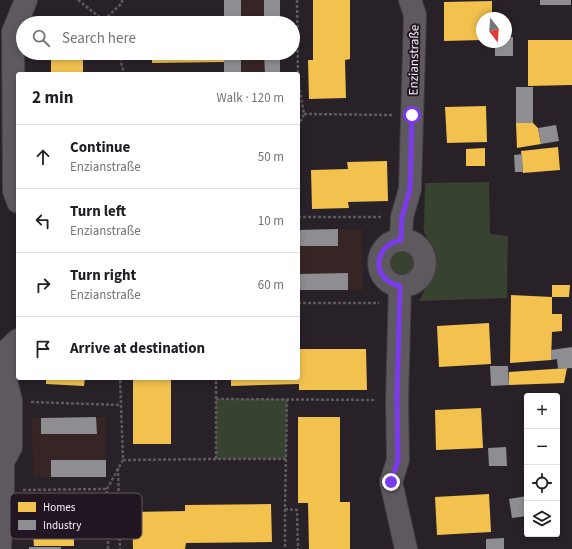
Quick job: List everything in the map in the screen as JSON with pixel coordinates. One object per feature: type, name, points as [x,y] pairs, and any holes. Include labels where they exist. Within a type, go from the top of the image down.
[{"type":"street","points":[[11,194],[6,28],[26,0]]},
{"type":"street","name":"Enzianstraße","points":[[401,240],[402,217],[410,189],[415,15],[410,0]]},
{"type":"street","points":[[400,294],[408,285],[420,277],[424,264],[423,256],[420,250],[415,245],[401,240],[388,245],[383,250],[379,264],[383,276],[394,285],[400,294],[397,400],[398,460],[391,482],[406,549]]},
{"type":"street","points":[[0,549],[4,491],[2,460],[11,446],[6,401],[5,376],[7,350],[16,342]]},
{"type":"path","points":[[78,0],[99,16]]},
{"type":"path","points":[[108,16],[122,3],[122,0]]},
{"type":"path","points":[[297,0],[297,16]]},
{"type":"path","points":[[121,60],[124,72]]},
{"type":"path","points":[[298,60],[298,72]]},
{"type":"path","points":[[300,91],[304,114],[300,123]]},
{"type":"path","points":[[304,114],[412,115]]},
{"type":"path","points":[[300,217],[402,217]]},
{"type":"path","points":[[300,303],[400,294]]},
{"type":"path","points":[[107,493],[107,489],[122,460],[120,380]]},
{"type":"path","points":[[216,380],[216,459]]},
{"type":"path","points":[[216,398],[397,400]]},
{"type":"path","points":[[285,549],[287,399]]},
{"type":"path","points":[[6,401],[121,405]]},
{"type":"path","points":[[122,460],[286,459]]},
{"type":"path","points":[[118,467],[119,493]]},
{"type":"path","points":[[4,491],[107,489]]},
{"type":"path","points":[[285,509],[297,510],[298,549]]},
{"type":"path","points":[[108,539],[108,549]]},
{"type":"path","points":[[120,539],[120,549]]},
{"type":"shaded area","points":[[224,0],[280,0],[280,16],[224,16]]},
{"type":"shaded area","points":[[224,60],[280,60],[280,72],[224,72]]},
{"type":"shaded area","points":[[362,229],[363,290],[300,290],[300,230]]},
{"type":"shaded area","points":[[105,417],[106,477],[33,477],[32,418]]},
{"type":"green space","points":[[489,182],[490,234],[508,236],[507,298],[419,301],[433,275],[436,264],[434,252],[424,232],[425,183]]},
{"type":"green space","points":[[402,251],[411,254],[414,263],[411,272],[402,275],[393,272],[390,263],[393,254]]},
{"type":"green space","points":[[216,399],[287,399],[286,459],[216,459]]},
{"type":"building: Homes","points":[[313,0],[350,0],[350,59],[345,60],[346,98],[309,99],[308,60],[313,60]]},
{"type":"building: Homes","points":[[492,1],[492,12],[476,12],[476,40],[444,41],[444,2]]},
{"type":"building: Homes","points":[[528,40],[572,40],[572,85],[528,86]]},
{"type":"building: Homes","points":[[51,60],[83,60],[83,72],[51,72]]},
{"type":"building: Homes","points":[[152,60],[224,60],[224,62],[152,63]]},
{"type":"building: Homes","points":[[486,106],[487,142],[447,143],[445,107]]},
{"type":"building: Homes","points":[[516,123],[533,123],[538,128],[541,144],[517,148]]},
{"type":"building: Homes","points":[[558,147],[560,170],[523,173],[521,151]]},
{"type":"building: Homes","points":[[485,148],[485,166],[466,166],[466,149]]},
{"type":"building: Homes","points":[[387,161],[388,201],[348,202],[349,208],[312,209],[311,170],[348,169],[347,162]]},
{"type":"building: Homes","points":[[552,285],[570,285],[569,297],[552,297]]},
{"type":"building: Homes","points":[[511,295],[552,297],[552,314],[562,314],[562,331],[552,332],[551,360],[510,363]]},
{"type":"building: Homes","points":[[489,323],[491,364],[439,367],[437,326]]},
{"type":"building: Homes","points":[[300,349],[366,349],[367,390],[299,390],[299,384],[231,386],[231,380],[300,380]]},
{"type":"building: Homes","points":[[567,368],[564,383],[509,385],[509,372]]},
{"type":"building: Homes","points":[[46,380],[85,380],[84,386],[46,384]]},
{"type":"building: Homes","points":[[133,380],[171,380],[171,444],[133,444]]},
{"type":"building: Homes","points":[[481,408],[483,448],[436,450],[435,410]]},
{"type":"building: Homes","points":[[298,417],[340,417],[340,502],[350,502],[350,549],[309,549],[308,503],[298,503]]},
{"type":"building: Homes","points":[[489,494],[491,532],[437,535],[435,497]]},
{"type":"building: Homes","points":[[271,504],[272,542],[186,543],[185,549],[133,549],[133,539],[142,539],[142,512],[185,511],[185,505]]},
{"type":"building: Homes","points":[[33,539],[74,539],[74,546],[34,546]]},
{"type":"building: Industry","points":[[224,0],[241,0],[241,16],[224,16]]},
{"type":"building: Industry","points":[[264,0],[280,0],[280,16],[264,16]]},
{"type":"building: Industry","points":[[540,0],[571,0],[571,5],[540,5]]},
{"type":"building: Industry","points":[[513,37],[513,56],[495,56],[495,48],[512,48]]},
{"type":"building: Industry","points":[[224,60],[241,60],[241,72],[224,72]]},
{"type":"building: Industry","points":[[264,60],[280,60],[280,72],[265,72]]},
{"type":"building: Industry","points":[[516,87],[533,87],[533,123],[516,123]]},
{"type":"building: Industry","points":[[556,125],[559,141],[541,144],[538,128]]},
{"type":"building: Industry","points":[[522,154],[523,172],[515,172],[514,155]]},
{"type":"building: Industry","points":[[338,229],[338,246],[300,246],[300,230]]},
{"type":"building: Industry","points":[[348,273],[348,290],[300,290],[300,274]]},
{"type":"building: Industry","points":[[572,347],[572,368],[558,369],[557,359],[551,360],[551,350]]},
{"type":"building: Industry","points":[[490,366],[508,366],[509,385],[491,386]]},
{"type":"building: Industry","points":[[96,417],[97,434],[41,434],[41,418]]},
{"type":"building: Industry","points":[[506,447],[507,466],[489,466],[488,448]]},
{"type":"building: Industry","points":[[51,460],[106,460],[106,477],[51,477]]},
{"type":"building: Industry","points":[[524,496],[524,516],[512,518],[509,499]]},
{"type":"building: Industry","points":[[504,538],[504,549],[486,549],[486,539]]},
{"type":"building: Industry","points":[[29,547],[61,547],[61,549],[29,549]]},
{"type":"route","points":[[391,482],[398,460],[397,400],[400,286],[394,285],[383,276],[379,264],[383,250],[388,245],[401,240],[402,217],[410,189],[412,115]]}]
